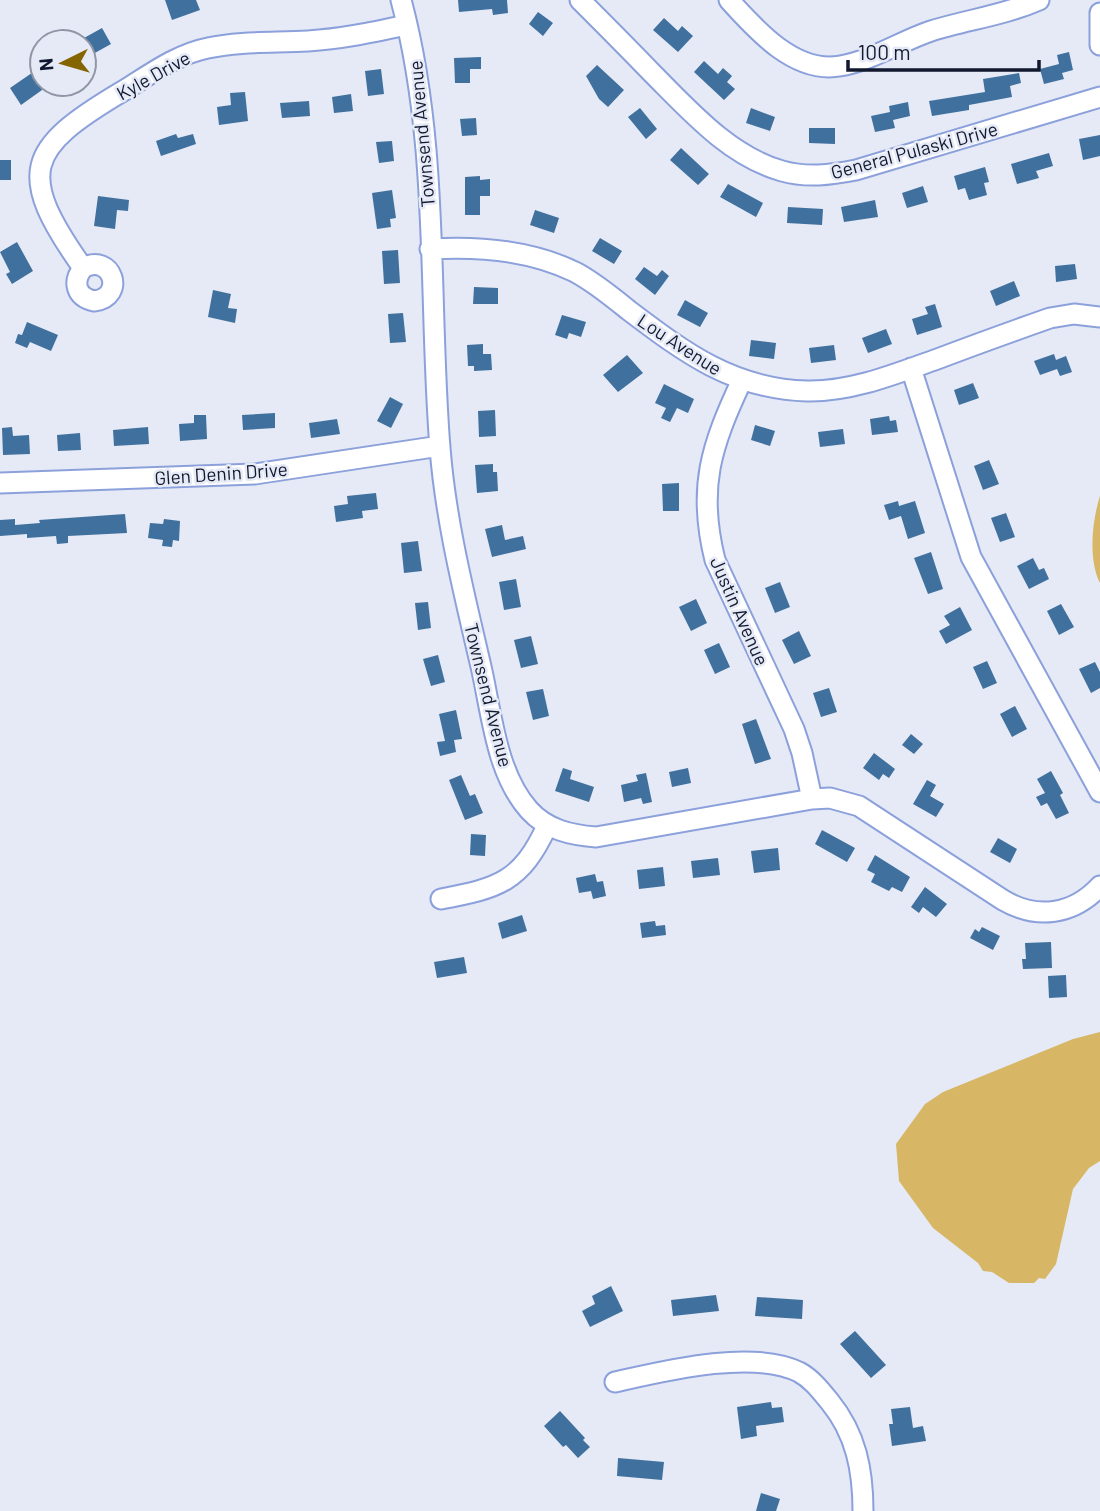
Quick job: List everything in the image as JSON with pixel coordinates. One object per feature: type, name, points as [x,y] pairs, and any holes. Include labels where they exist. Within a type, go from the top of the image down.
[{"type":"street","name":"Townsend Avenue","points":[[401,0],[421,107],[440,446],[450,529],[497,740],[506,769],[527,808],[547,826]]},
{"type":"street","name":"General Pulaski Drive","points":[[580,0],[705,125],[729,144],[759,162],[797,174],[827,176],[856,170],[1100,97]]},
{"type":"street","points":[[729,0],[752,25],[787,52],[813,65],[827,68],[856,62],[910,38],[938,29],[1039,0]]},
{"type":"street","points":[[1100,12],[1100,45]]},
{"type":"street","name":"Kyle Drive","points":[[83,268],[50,217],[40,182],[45,154],[53,141],[75,121],[163,66],[204,48],[353,37],[407,25]]},
{"type":"street","name":"Lou Avenue","points":[[430,249],[461,247],[506,251],[564,267],[590,281],[711,368],[742,380],[780,389],[824,390],[856,385],[1050,318],[1074,314],[1100,317]]},
{"type":"street","points":[[911,368],[971,557],[1100,792]]},
{"type":"street","name":"Justin Avenue","points":[[742,380],[720,428],[711,457],[707,502],[708,531],[715,561],[793,729],[802,753],[811,799]]},
{"type":"street","name":"Glen Denin Drive","points":[[0,483],[255,474],[440,446]]},
{"type":"street","points":[[441,899],[484,891],[510,877],[525,864],[547,826],[578,835],[596,836],[830,798],[859,806],[1003,900],[1025,910],[1048,913],[1071,908],[1100,886]]},
{"type":"street","points":[[615,1382],[710,1363],[756,1364],[799,1372],[815,1384],[843,1418],[857,1448],[863,1485],[863,1511]]},
{"type":"shaded area","points":[[1100,496],[1100,583],[1094,563],[1092,540]]},
{"type":"shaded area","points":[[1100,1032],[1100,1161],[1089,1168],[1073,1189],[1056,1264],[1045,1279],[1039,1278],[1034,1283],[1009,1283],[992,1272],[983,1271],[978,1263],[933,1228],[899,1181],[896,1144],[925,1104],[943,1092],[1073,1039]]},
{"type":"building","points":[[165,0],[196,0],[200,10],[172,20]]},
{"type":"building","points":[[458,0],[507,0],[508,13],[493,15],[492,9],[459,12]]},
{"type":"building","points":[[538,12],[553,23],[543,36],[529,24]]},
{"type":"building","points":[[664,18],[678,31],[682,26],[693,36],[678,52],[653,30]]},
{"type":"building","points":[[102,28],[111,44],[98,51],[98,30]]},
{"type":"building","points":[[1069,52],[1073,70],[1062,73],[1064,79],[1044,84],[1040,69],[1059,64],[1057,55]]},
{"type":"building","points":[[481,57],[481,69],[470,69],[470,83],[455,83],[454,58]]},
{"type":"building","points":[[704,61],[718,74],[723,68],[732,76],[727,82],[735,89],[724,100],[694,72]]},
{"type":"building","points":[[597,65],[624,90],[608,107],[599,99],[586,76]]},
{"type":"building","points":[[381,69],[384,94],[368,96],[365,71]]},
{"type":"building","points":[[1019,73],[1021,83],[1010,86],[1012,97],[969,105],[969,110],[932,116],[929,101],[985,92],[983,79]]},
{"type":"building","points":[[28,76],[28,98],[31,98],[21,105],[10,88]]},
{"type":"building","points":[[245,92],[248,121],[219,125],[217,107],[231,105],[230,93]]},
{"type":"building","points":[[351,94],[353,111],[334,113],[332,97]]},
{"type":"building","points":[[309,101],[310,116],[282,118],[280,103]]},
{"type":"building","points":[[908,102],[910,116],[893,120],[895,128],[875,132],[871,116],[890,112],[889,106]]},
{"type":"building","points":[[640,108],[657,129],[646,139],[628,117]]},
{"type":"building","points":[[751,108],[775,117],[770,131],[746,123]]},
{"type":"building","points":[[476,118],[477,135],[462,136],[460,119]]},
{"type":"building","points":[[809,128],[835,128],[835,144],[809,143]]},
{"type":"building","points":[[176,134],[178,138],[193,134],[196,144],[161,156],[156,141]]},
{"type":"building","points":[[1100,135],[1100,156],[1083,160],[1079,139]]},
{"type":"building","points":[[392,141],[394,161],[379,163],[376,142]]},
{"type":"building","points":[[681,148],[709,174],[698,185],[670,160]]},
{"type":"building","points":[[1049,153],[1053,166],[1036,171],[1039,178],[1017,184],[1011,164]]},
{"type":"building","points":[[0,160],[11,160],[11,180],[0,180]]},
{"type":"building","points":[[985,167],[989,182],[984,183],[987,195],[969,200],[965,188],[958,190],[954,176]]},
{"type":"building","points":[[480,176],[480,180],[490,179],[490,196],[480,196],[480,215],[465,215],[465,177]]},
{"type":"building","points":[[728,184],[763,203],[756,217],[720,197]]},
{"type":"building","points":[[923,186],[928,202],[907,208],[902,193]]},
{"type":"building","points":[[392,190],[396,218],[390,219],[391,227],[377,229],[372,193]]},
{"type":"building","points":[[98,196],[129,200],[128,211],[117,210],[115,229],[94,226]]},
{"type":"building","points":[[875,200],[878,217],[844,222],[841,207]]},
{"type":"building","points":[[788,207],[823,209],[822,225],[787,223]]},
{"type":"building","points":[[535,210],[559,218],[554,233],[530,225]]},
{"type":"building","points":[[600,238],[622,251],[614,264],[592,251]]},
{"type":"building","points":[[17,242],[33,271],[12,284],[6,274],[10,272],[0,252]]},
{"type":"building","points":[[398,250],[400,283],[384,284],[382,251]]},
{"type":"building","points":[[1075,264],[1077,279],[1056,282],[1055,266]]},
{"type":"building","points":[[644,267],[657,276],[662,270],[669,276],[655,295],[635,279]]},
{"type":"building","points":[[1014,281],[1020,296],[996,306],[990,291]]},
{"type":"building","points":[[474,287],[498,288],[498,304],[473,304]]},
{"type":"building","points":[[213,290],[231,294],[228,308],[237,309],[235,323],[208,317]]},
{"type":"building","points":[[685,300],[708,313],[700,327],[677,315]]},
{"type":"building","points":[[935,304],[942,327],[917,335],[912,319],[928,314],[925,307]]},
{"type":"building","points":[[403,313],[406,342],[390,343],[388,314]]},
{"type":"building","points":[[562,315],[586,322],[581,337],[569,333],[567,339],[555,335]]},
{"type":"building","points":[[27,322],[58,335],[51,351],[30,342],[27,348],[15,343],[18,334],[22,335]]},
{"type":"building","points":[[886,329],[892,344],[868,353],[862,338]]},
{"type":"building","points":[[751,340],[776,343],[774,359],[749,356]]},
{"type":"building","points":[[483,344],[483,354],[491,354],[492,370],[474,371],[474,366],[468,366],[467,345]]},
{"type":"building","points":[[834,345],[836,360],[811,363],[809,348]]},
{"type":"building","points":[[1054,354],[1056,360],[1066,356],[1072,372],[1060,376],[1057,369],[1040,375],[1034,361]]},
{"type":"building","points":[[627,355],[643,373],[618,392],[603,375]]},
{"type":"building","points":[[973,383],[979,398],[959,405],[954,390]]},
{"type":"building","points":[[664,384],[694,399],[688,413],[677,408],[670,422],[661,418],[666,408],[655,403]]},
{"type":"building","points":[[390,397],[403,404],[391,428],[377,421]]},
{"type":"building","points":[[495,410],[496,436],[479,437],[478,411]]},
{"type":"building","points":[[275,413],[275,428],[243,430],[242,415]]},
{"type":"building","points":[[194,415],[206,415],[207,439],[180,441],[179,424],[194,423]]},
{"type":"building","points":[[889,416],[890,421],[896,420],[898,432],[872,435],[870,419]]},
{"type":"building","points":[[337,419],[340,434],[311,438],[309,423]]},
{"type":"building","points":[[755,425],[775,431],[770,446],[751,440]]},
{"type":"building","points":[[12,427],[13,436],[29,435],[30,454],[3,455],[2,428]]},
{"type":"building","points":[[148,427],[149,444],[114,446],[113,430]]},
{"type":"building","points":[[843,429],[845,444],[820,447],[818,432]]},
{"type":"building","points":[[80,433],[81,450],[58,451],[57,435]]},
{"type":"building","points":[[989,460],[999,484],[983,490],[974,466]]},
{"type":"building","points":[[493,464],[493,472],[497,472],[498,491],[477,493],[475,465]]},
{"type":"building","points":[[679,483],[679,511],[663,511],[662,484]]},
{"type":"building","points":[[376,493],[378,509],[362,511],[363,518],[336,522],[334,506],[348,504],[347,496]]},
{"type":"building","points":[[898,501],[899,506],[915,501],[925,533],[908,539],[901,516],[889,520],[884,505]]},
{"type":"building","points":[[1006,513],[1015,537],[1000,542],[991,518]]},
{"type":"building","points":[[125,514],[127,533],[68,536],[68,543],[57,544],[56,536],[0,536],[0,520],[15,519],[15,525],[40,523],[39,520]]},
{"type":"building","points":[[164,519],[180,521],[179,541],[173,540],[172,547],[162,546],[163,540],[148,538],[150,523],[163,524]]},
{"type":"building","points":[[502,525],[505,540],[523,536],[526,549],[492,557],[485,529]]},
{"type":"building","points":[[418,541],[422,571],[404,573],[401,543]]},
{"type":"building","points":[[931,552],[943,589],[928,594],[914,558]]},
{"type":"building","points":[[1033,558],[1039,570],[1044,568],[1049,579],[1029,589],[1017,566]]},
{"type":"building","points":[[516,579],[521,607],[504,610],[499,582]]},
{"type":"building","points":[[780,582],[790,607],[775,613],[765,588]]},
{"type":"building","points":[[696,599],[707,623],[691,631],[679,607]]},
{"type":"building","points":[[428,602],[431,628],[418,630],[415,603]]},
{"type":"building","points":[[1061,604],[1074,627],[1059,635],[1047,611]]},
{"type":"building","points":[[960,607],[972,630],[946,644],[939,631],[950,625],[944,616]]},
{"type":"building","points":[[799,631],[811,656],[794,664],[782,640]]},
{"type":"building","points":[[531,636],[538,664],[521,668],[514,640]]},
{"type":"building","points":[[719,643],[730,667],[715,674],[704,650]]},
{"type":"building","points":[[438,655],[445,682],[431,686],[423,659]]},
{"type":"building","points":[[987,661],[997,683],[983,689],[973,667]]},
{"type":"building","points":[[1095,662],[1100,672],[1100,688],[1091,693],[1079,669]]},
{"type":"building","points":[[829,688],[837,712],[821,717],[813,693]]},
{"type":"building","points":[[543,689],[549,716],[533,720],[526,692]]},
{"type":"building","points":[[1015,706],[1027,729],[1012,737],[1000,714]]},
{"type":"building","points":[[456,710],[462,739],[454,740],[456,752],[440,756],[437,742],[445,741],[439,714]]},
{"type":"building","points":[[756,719],[771,759],[755,764],[742,724]]},
{"type":"building","points":[[911,734],[923,744],[914,754],[902,745]]},
{"type":"building","points":[[874,753],[895,769],[889,778],[883,774],[879,780],[863,768]]},
{"type":"building","points":[[563,768],[572,771],[570,779],[594,787],[589,802],[555,791]]},
{"type":"building","points":[[688,768],[691,783],[672,787],[669,772]]},
{"type":"building","points":[[1051,771],[1063,793],[1060,795],[1069,813],[1056,819],[1047,803],[1041,806],[1036,797],[1045,793],[1037,779]]},
{"type":"building","points":[[646,773],[652,802],[643,804],[641,798],[624,802],[621,785],[638,781],[636,775]]},
{"type":"building","points":[[461,775],[470,796],[475,794],[483,813],[465,820],[449,780]]},
{"type":"building","points":[[927,780],[936,785],[930,796],[944,804],[936,817],[913,804]]},
{"type":"building","points":[[822,830],[855,848],[847,862],[815,844]]},
{"type":"building","points":[[471,834],[486,835],[485,856],[470,855]]},
{"type":"building","points":[[998,838],[1017,849],[1010,863],[990,852]]},
{"type":"building","points":[[778,848],[780,870],[754,873],[751,851]]},
{"type":"building","points":[[875,855],[910,877],[902,892],[892,887],[889,891],[871,882],[875,874],[867,870]]},
{"type":"building","points":[[718,858],[720,875],[693,878],[691,861]]},
{"type":"building","points":[[663,867],[665,886],[639,889],[637,870]]},
{"type":"building","points":[[595,874],[597,882],[603,881],[606,896],[593,899],[591,891],[579,893],[576,878]]},
{"type":"building","points":[[925,887],[947,904],[936,917],[923,907],[919,913],[911,907]]},
{"type":"building","points":[[522,915],[527,931],[502,939],[498,923]]},
{"type":"building","points":[[655,921],[656,926],[665,925],[666,935],[642,938],[640,923]]},
{"type":"building","points":[[982,927],[1000,936],[993,950],[970,938],[975,929],[979,932]]},
{"type":"building","points":[[1051,942],[1052,968],[1023,969],[1022,959],[1026,959],[1025,943]]},
{"type":"building","points":[[464,957],[467,973],[437,978],[434,962]]},
{"type":"building","points":[[1066,975],[1067,997],[1049,998],[1048,976]]},
{"type":"building","points":[[611,1286],[623,1311],[590,1327],[582,1311],[595,1304],[592,1296]]},
{"type":"building","points":[[716,1295],[719,1311],[673,1316],[671,1300]]},
{"type":"building","points":[[757,1297],[803,1300],[802,1319],[755,1316]]},
{"type":"building","points":[[855,1331],[886,1365],[871,1378],[840,1344]]},
{"type":"building","points":[[771,1402],[772,1408],[782,1407],[784,1422],[756,1426],[757,1436],[741,1439],[737,1407]]},
{"type":"building","points":[[910,1407],[913,1428],[923,1426],[926,1441],[892,1446],[889,1424],[893,1424],[891,1409]]},
{"type":"building","points":[[560,1411],[590,1447],[578,1458],[566,1445],[563,1447],[544,1426]]},
{"type":"building","points":[[618,1458],[664,1462],[662,1480],[617,1476]]},
{"type":"building","points":[[761,1493],[780,1499],[776,1511],[756,1511]]}]
